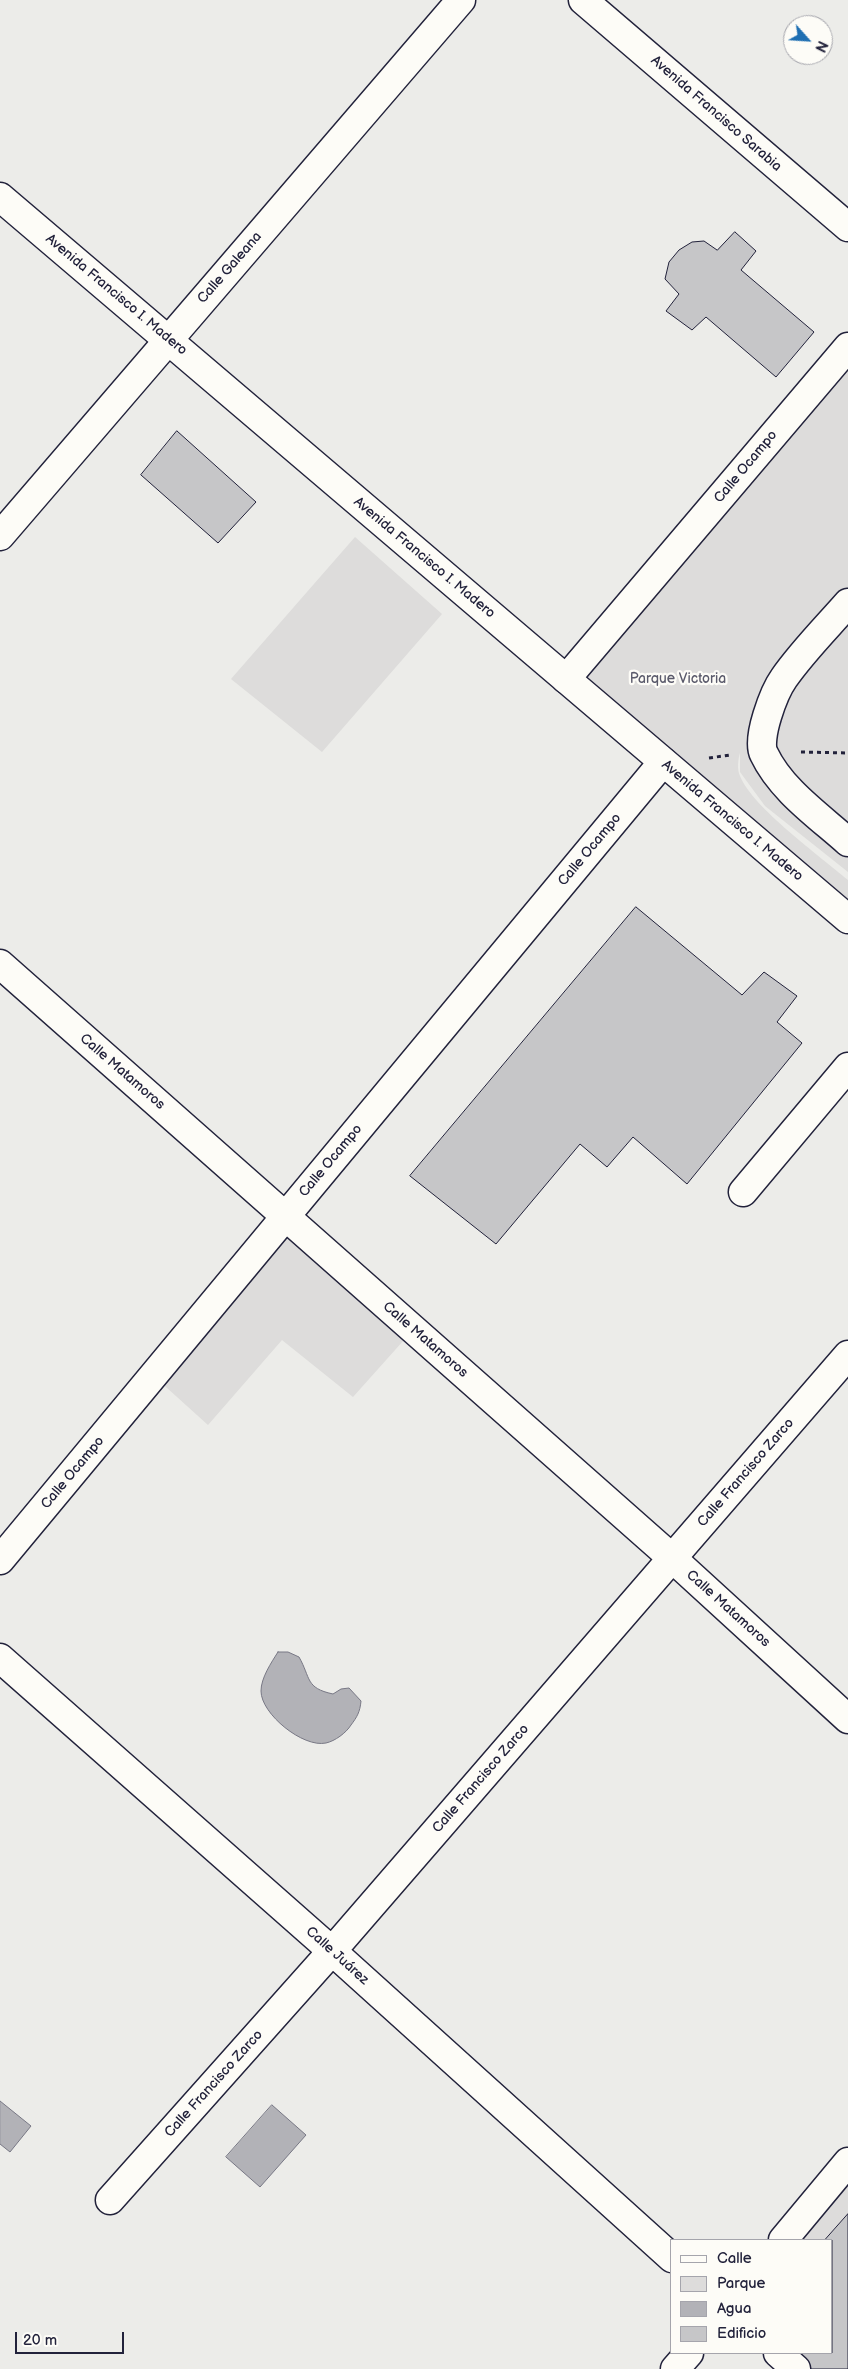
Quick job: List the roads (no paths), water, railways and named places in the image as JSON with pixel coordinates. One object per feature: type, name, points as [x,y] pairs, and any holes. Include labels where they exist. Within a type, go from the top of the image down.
[{"type":"street","name":"Calle Galeana","points":[[0,536],[461,0]]},
{"type":"street","name":"Avenida Francisco Sarabia","points":[[583,0],[848,227]]},
{"type":"street","name":"Avenida Francisco I. Madero","points":[[0,197],[848,919]]},
{"type":"street","name":"Calle Ocampo","points":[[566,679],[848,348]]},
{"type":"street","points":[[848,603],[783,679],[770,708],[762,735],[763,752],[788,788],[848,842]]},
{"type":"street","name":"Calle Ocampo","points":[[0,1560],[663,762]]},
{"type":"street","name":"Calle Matamoros","points":[[0,964],[672,1558],[848,1719]]},
{"type":"street","points":[[743,1192],[848,1067]]},
{"type":"street","name":"Calle Francisco Zarco","points":[[110,2200],[332,1951],[848,1355]]},
{"type":"street","name":"Calle Juárez","points":[[0,1658],[332,1951],[670,2256]]},
{"type":"street","points":[[784,2239],[848,2162]]},
{"type":"street","points":[[675,2369],[688,2354]]},
{"type":"street","points":[[779,2354],[796,2369]]},
{"type":"water","points":[[278,1652],[288,1652],[299,1657],[310,1681],[318,1689],[333,1694],[341,1689],[349,1688],[361,1701],[357,1717],[340,1736],[326,1743],[306,1740],[285,1728],[268,1710],[263,1700],[261,1686]]},
{"type":"water","points":[[0,2101],[31,2126],[10,2152],[0,2144]]},
{"type":"water","points":[[272,2105],[306,2135],[260,2187],[226,2157]]},
{"type":"park label","name":"Parque Victoria","points":[[678,679]]}]
